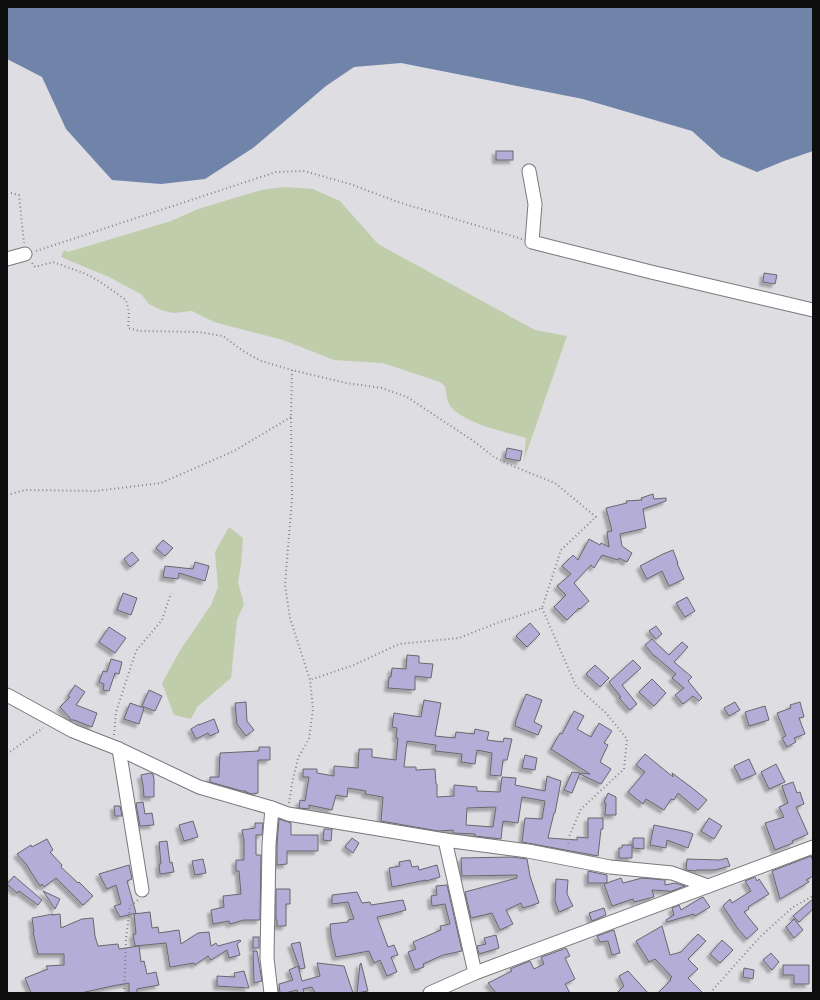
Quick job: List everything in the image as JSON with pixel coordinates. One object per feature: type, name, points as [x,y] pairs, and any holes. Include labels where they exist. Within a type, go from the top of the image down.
[{"type":"street","points":[[529,171],[535,204],[532,242],[813,310]]},
{"type":"street","points":[[7,259],[25,254]]},
{"type":"street","points":[[7,695],[73,731],[117,748],[199,787],[288,814],[445,840],[528,851],[610,866],[672,873],[708,886]]},
{"type":"street","points":[[117,748],[142,890]]},
{"type":"street","points":[[271,993],[267,958],[269,844],[272,808]]},
{"type":"street","points":[[445,840],[475,973]]},
{"type":"street","points":[[436,992],[475,973],[813,847]]},
{"type":"path","points":[[25,254],[276,172],[304,171],[350,184],[398,202],[532,242]]},
{"type":"path","points":[[7,192],[20,195],[25,254],[35,266],[53,262],[86,274],[99,281],[126,300],[129,312],[128,328],[140,331],[199,332],[223,336],[243,351],[261,361],[346,383],[382,388],[407,397],[475,442],[494,457],[555,483],[596,517],[561,550],[542,608],[576,686],[606,713],[627,739],[624,769],[581,809],[569,836],[567,859]]},
{"type":"path","points":[[288,814],[292,784],[298,758],[309,739],[313,709],[310,680],[290,618],[285,585],[292,499],[292,370]]},
{"type":"path","points":[[7,494],[25,490],[96,491],[161,483],[234,451],[291,417]]},
{"type":"path","points":[[117,748],[114,732],[116,712],[136,651],[162,620],[171,593]]},
{"type":"path","points":[[310,680],[354,665],[399,644],[459,638],[542,608]]},
{"type":"path","points":[[7,754],[30,739],[52,720]]},
{"type":"path","points":[[124,993],[126,940],[130,906],[138,900],[142,890]]},
{"type":"path","points":[[710,993],[760,936],[793,907],[813,896]]},
{"type":"green space","points":[[284,187],[313,189],[340,201],[378,244],[535,330],[567,336],[524,460],[526,438],[496,430],[465,418],[457,413],[450,405],[445,386],[440,382],[383,363],[334,360],[283,340],[214,322],[192,311],[173,313],[161,310],[149,304],[141,294],[109,277],[61,257],[64,250],[68,252],[171,221],[198,209],[261,190]]},
{"type":"green space","points":[[229,527],[243,538],[238,582],[244,604],[237,620],[231,678],[197,707],[191,719],[174,715],[162,683],[181,649],[211,605],[218,587],[215,552]]},
{"type":"water","points":[[7,7],[813,7],[813,151],[757,172],[721,157],[692,131],[583,99],[401,63],[354,67],[326,86],[253,148],[205,179],[161,184],[112,180],[66,129],[42,77],[7,59]]},
{"type":"building","points":[[496,151],[513,151],[513,160],[496,160]]},
{"type":"building","points":[[764,273],[777,275],[775,284],[763,282]]},
{"type":"building","points":[[507,448],[522,451],[520,461],[505,458]]},
{"type":"building","points":[[653,494],[654,499],[666,498],[666,501],[643,509],[646,528],[620,534],[622,546],[632,553],[627,562],[619,558],[618,560],[602,555],[594,568],[591,565],[574,583],[589,601],[580,609],[579,608],[567,620],[554,607],[566,595],[557,586],[571,574],[562,566],[573,555],[578,560],[589,539],[600,545],[601,543],[609,547],[607,532],[612,531],[606,508],[627,503],[626,501],[642,500],[641,498]]},
{"type":"building","points":[[163,540],[173,548],[165,556],[156,548]]},
{"type":"building","points":[[673,550],[684,579],[669,586],[662,571],[647,579],[640,566]]},
{"type":"building","points":[[132,552],[139,560],[130,567],[124,559]]},
{"type":"building","points":[[195,562],[209,566],[205,581],[179,573],[178,579],[163,577],[165,566],[193,569]]},
{"type":"building","points":[[123,593],[137,598],[131,615],[117,610]]},
{"type":"building","points":[[687,597],[695,611],[685,617],[676,603]]},
{"type":"building","points":[[530,623],[540,634],[527,647],[516,636]]},
{"type":"building","points":[[656,626],[662,634],[656,639],[649,631]]},
{"type":"building","points":[[109,627],[126,638],[115,653],[99,642]]},
{"type":"building","points":[[652,639],[669,655],[682,642],[688,647],[674,662],[692,677],[688,681],[702,698],[699,701],[693,696],[683,704],[675,695],[684,688],[672,678],[676,674],[654,656],[645,645]]},
{"type":"building","points":[[407,655],[419,656],[419,663],[433,664],[431,678],[415,676],[415,690],[388,688],[392,668],[406,669]]},
{"type":"building","points":[[111,659],[122,662],[119,674],[115,673],[109,691],[103,690],[104,684],[99,682],[103,671],[107,672]]},
{"type":"building","points":[[633,660],[641,668],[622,685],[637,704],[630,710],[619,698],[621,697],[609,682]]},
{"type":"building","points":[[595,665],[609,678],[600,687],[586,674]]},
{"type":"building","points":[[652,679],[666,693],[654,706],[639,692]]},
{"type":"building","points":[[75,685],[85,692],[76,705],[97,713],[92,727],[74,720],[70,720],[70,718],[60,707],[70,697],[68,696]]},
{"type":"building","points":[[149,690],[162,696],[155,711],[142,706]]},
{"type":"building","points":[[526,694],[542,700],[534,722],[542,726],[538,735],[515,726]]},
{"type":"building","points":[[424,700],[441,703],[435,736],[455,738],[456,732],[474,734],[475,729],[489,732],[487,740],[503,742],[504,738],[512,739],[507,760],[503,760],[501,776],[490,775],[492,753],[477,750],[475,764],[461,762],[462,754],[435,751],[436,745],[407,741],[404,767],[416,767],[416,770],[435,769],[437,797],[454,796],[454,785],[477,787],[477,791],[500,792],[502,777],[516,778],[515,785],[545,791],[547,776],[561,781],[555,813],[548,838],[577,840],[577,837],[588,838],[588,818],[603,818],[603,829],[601,829],[598,856],[522,842],[525,818],[542,819],[545,801],[522,797],[518,823],[503,821],[501,839],[475,836],[475,834],[453,833],[453,830],[438,831],[381,821],[383,797],[365,794],[366,791],[348,788],[347,797],[336,795],[332,810],[309,805],[309,809],[299,808],[300,800],[305,801],[309,777],[303,777],[303,769],[317,769],[317,773],[334,776],[334,766],[358,768],[359,749],[372,749],[372,757],[396,760],[398,738],[396,738],[397,728],[392,727],[394,713],[421,717]],"holes":[[[496,807],[493,827],[466,825],[467,808]]]},
{"type":"building","points":[[246,702],[247,721],[254,730],[246,736],[237,724],[235,703]]},
{"type":"building","points":[[735,702],[740,710],[729,716],[724,708]]},
{"type":"building","points":[[800,702],[804,717],[799,718],[805,734],[794,738],[796,742],[787,747],[782,738],[786,736],[777,713],[791,708],[790,705]]},
{"type":"building","points":[[130,703],[144,708],[139,724],[124,719]]},
{"type":"building","points":[[765,706],[769,720],[749,726],[745,712]]},
{"type":"building","points":[[574,711],[584,716],[577,729],[591,737],[599,723],[612,731],[604,743],[608,745],[600,762],[611,769],[601,784],[580,774],[590,774],[551,749],[560,733],[562,734]]},
{"type":"building","points":[[214,719],[219,732],[210,736],[208,733],[196,739],[191,729],[199,724]]},
{"type":"building","points":[[259,747],[270,747],[270,760],[258,760],[258,793],[252,794],[246,791],[210,782],[210,777],[219,777],[220,753],[259,751]]},
{"type":"building","points":[[645,754],[673,777],[672,773],[707,800],[698,810],[678,793],[674,800],[671,799],[664,810],[646,799],[643,804],[628,792],[645,772],[636,765]]},
{"type":"building","points":[[525,755],[537,758],[535,770],[522,768]]},
{"type":"building","points":[[749,759],[756,774],[741,780],[734,766]]},
{"type":"building","points":[[776,764],[785,782],[769,789],[761,772]]},
{"type":"building","points":[[572,772],[580,773],[572,793],[564,790]]},
{"type":"building","points":[[150,773],[153,774],[154,779],[154,797],[144,797],[141,775]]},
{"type":"building","points":[[793,782],[797,793],[800,792],[804,804],[796,807],[808,834],[792,841],[793,843],[775,850],[765,823],[784,817],[779,807],[788,803],[782,786]]},
{"type":"building","points":[[608,793],[616,797],[616,815],[605,815],[606,803],[604,802]]},
{"type":"building","points":[[143,802],[145,814],[152,813],[154,825],[140,826],[136,803]]},
{"type":"building","points":[[114,806],[120,806],[122,816],[115,816]]},
{"type":"building","points":[[709,818],[722,826],[714,839],[701,831]]},
{"type":"building","points":[[279,819],[291,823],[291,835],[318,835],[318,851],[287,851],[287,864],[277,865]]},
{"type":"building","points":[[193,821],[198,837],[184,841],[179,825]]},
{"type":"building","points":[[255,823],[263,823],[262,835],[256,835],[256,855],[261,855],[260,920],[244,920],[230,924],[229,921],[213,924],[211,910],[224,907],[223,896],[241,894],[239,871],[236,871],[236,860],[244,860],[244,840],[242,830],[255,828]]},
{"type":"building","points":[[654,825],[693,834],[688,848],[667,840],[666,848],[650,845]]},
{"type":"building","points":[[324,829],[332,829],[331,841],[323,840]]},
{"type":"building","points":[[352,838],[359,843],[353,853],[345,847]]},
{"type":"building","points":[[633,838],[644,838],[644,849],[633,848]]},
{"type":"building","points":[[47,839],[53,850],[50,852],[62,865],[61,867],[93,896],[83,905],[56,878],[44,887],[42,884],[40,886],[26,864],[17,854],[31,845],[32,847]]},
{"type":"building","points":[[167,841],[170,863],[172,862],[174,872],[160,874],[159,864],[161,864],[159,842]]},
{"type":"building","points":[[622,845],[632,845],[632,858],[619,858],[619,848],[622,848]]},
{"type":"building","points":[[811,856],[813,861],[813,876],[806,880],[809,882],[780,899],[772,871]]},
{"type":"building","points":[[512,857],[527,859],[530,876],[539,903],[523,908],[521,903],[506,910],[513,924],[500,930],[492,913],[471,918],[465,892],[517,878],[517,875],[462,876],[461,858]]},
{"type":"building","points":[[727,858],[730,866],[715,870],[686,870],[687,859],[720,860]]},
{"type":"building","points":[[203,859],[206,873],[195,875],[192,861]]},
{"type":"building","points":[[410,860],[412,867],[418,866],[419,870],[437,865],[440,877],[392,887],[389,868],[400,866],[399,862]]},
{"type":"building","points":[[129,865],[132,879],[127,881],[136,913],[120,917],[114,906],[121,904],[116,885],[107,889],[99,874]]},
{"type":"building","points":[[588,871],[607,875],[607,883],[588,883]]},
{"type":"building","points":[[14,876],[42,900],[38,905],[19,891],[17,893],[7,884]]},
{"type":"building","points":[[755,877],[757,881],[759,879],[769,894],[748,907],[749,909],[744,912],[758,929],[747,939],[738,929],[723,906],[730,899],[732,903],[751,891],[745,881]]},
{"type":"building","points":[[621,878],[623,883],[642,878],[665,880],[665,885],[675,883],[685,886],[669,892],[652,890],[654,897],[634,902],[633,899],[612,906],[604,884]]},
{"type":"building","points":[[556,879],[568,880],[567,894],[573,906],[559,912],[555,901]]},
{"type":"building","points":[[447,885],[462,951],[443,955],[423,964],[424,967],[415,970],[408,952],[416,949],[413,942],[441,930],[440,926],[450,924],[445,904],[432,906],[431,896],[437,895],[436,886]]},
{"type":"building","points":[[276,889],[290,889],[290,904],[286,904],[286,926],[277,926]]},
{"type":"building","points":[[43,891],[60,899],[55,909]]},
{"type":"building","points":[[357,892],[362,903],[370,902],[371,905],[403,900],[406,910],[377,917],[388,947],[394,945],[398,955],[391,957],[397,972],[387,976],[380,960],[374,963],[369,951],[336,957],[330,924],[348,922],[348,920],[354,919],[348,902],[332,904],[332,895]]},
{"type":"building","points":[[703,897],[710,907],[695,916],[694,914],[667,922],[666,920],[674,915],[672,908],[679,905],[681,910]]},
{"type":"building","points":[[813,899],[813,909],[799,922],[793,916]]},
{"type":"building","points":[[604,908],[606,915],[592,921],[589,913]]},
{"type":"building","points":[[150,912],[152,928],[158,927],[159,933],[179,930],[181,944],[198,933],[209,932],[211,946],[216,943],[218,946],[240,940],[241,941],[237,944],[240,955],[229,958],[227,950],[211,960],[208,956],[195,965],[194,963],[170,967],[166,943],[135,946],[133,934],[136,934],[134,914]]},
{"type":"building","points":[[53,914],[52,915],[60,914],[61,928],[82,919],[93,918],[98,946],[118,944],[119,949],[139,946],[141,962],[144,961],[147,974],[156,972],[159,985],[137,989],[137,993],[129,993],[129,983],[81,993],[31,993],[25,978],[48,969],[46,966],[64,965],[64,954],[38,954],[33,932],[32,918]]},
{"type":"building","points":[[794,919],[803,930],[794,938],[786,927]]},
{"type":"building","points":[[662,926],[670,955],[681,952],[698,934],[706,941],[688,959],[698,969],[688,978],[703,993],[658,993],[671,980],[670,979],[672,977],[655,959],[649,962],[636,941]]},
{"type":"building","points":[[614,930],[620,953],[612,955],[608,941],[600,942],[597,936]]},
{"type":"building","points":[[496,935],[499,948],[479,954],[477,946],[486,944],[484,938]]},
{"type":"building","points":[[253,937],[259,937],[259,948],[253,948]]},
{"type":"building","points":[[722,940],[733,950],[720,963],[710,954]]},
{"type":"building","points":[[300,942],[305,968],[300,969],[291,944]]},
{"type":"building","points":[[566,948],[570,956],[565,958],[575,979],[565,984],[570,993],[496,993],[488,983],[512,971],[510,969],[530,961],[534,969],[544,964],[541,957]]},
{"type":"building","points":[[253,951],[257,951],[262,981],[254,983]]},
{"type":"building","points":[[771,953],[779,962],[772,970],[763,960]]},
{"type":"building","points":[[317,963],[344,966],[353,993],[315,993],[312,987],[303,989],[304,993],[298,993],[297,990],[280,993],[279,984],[293,980],[289,970],[298,966],[302,981],[320,976]]},
{"type":"building","points":[[361,963],[368,991],[357,993],[360,964]]},
{"type":"building","points":[[783,965],[809,965],[809,984],[794,984],[794,975],[783,975]]},
{"type":"building","points":[[744,968],[754,970],[753,979],[743,977]]},
{"type":"building","points":[[244,971],[249,988],[217,986],[217,976],[235,977],[234,973]]},
{"type":"building","points":[[628,971],[648,993],[617,993],[624,986],[619,976]]}]
